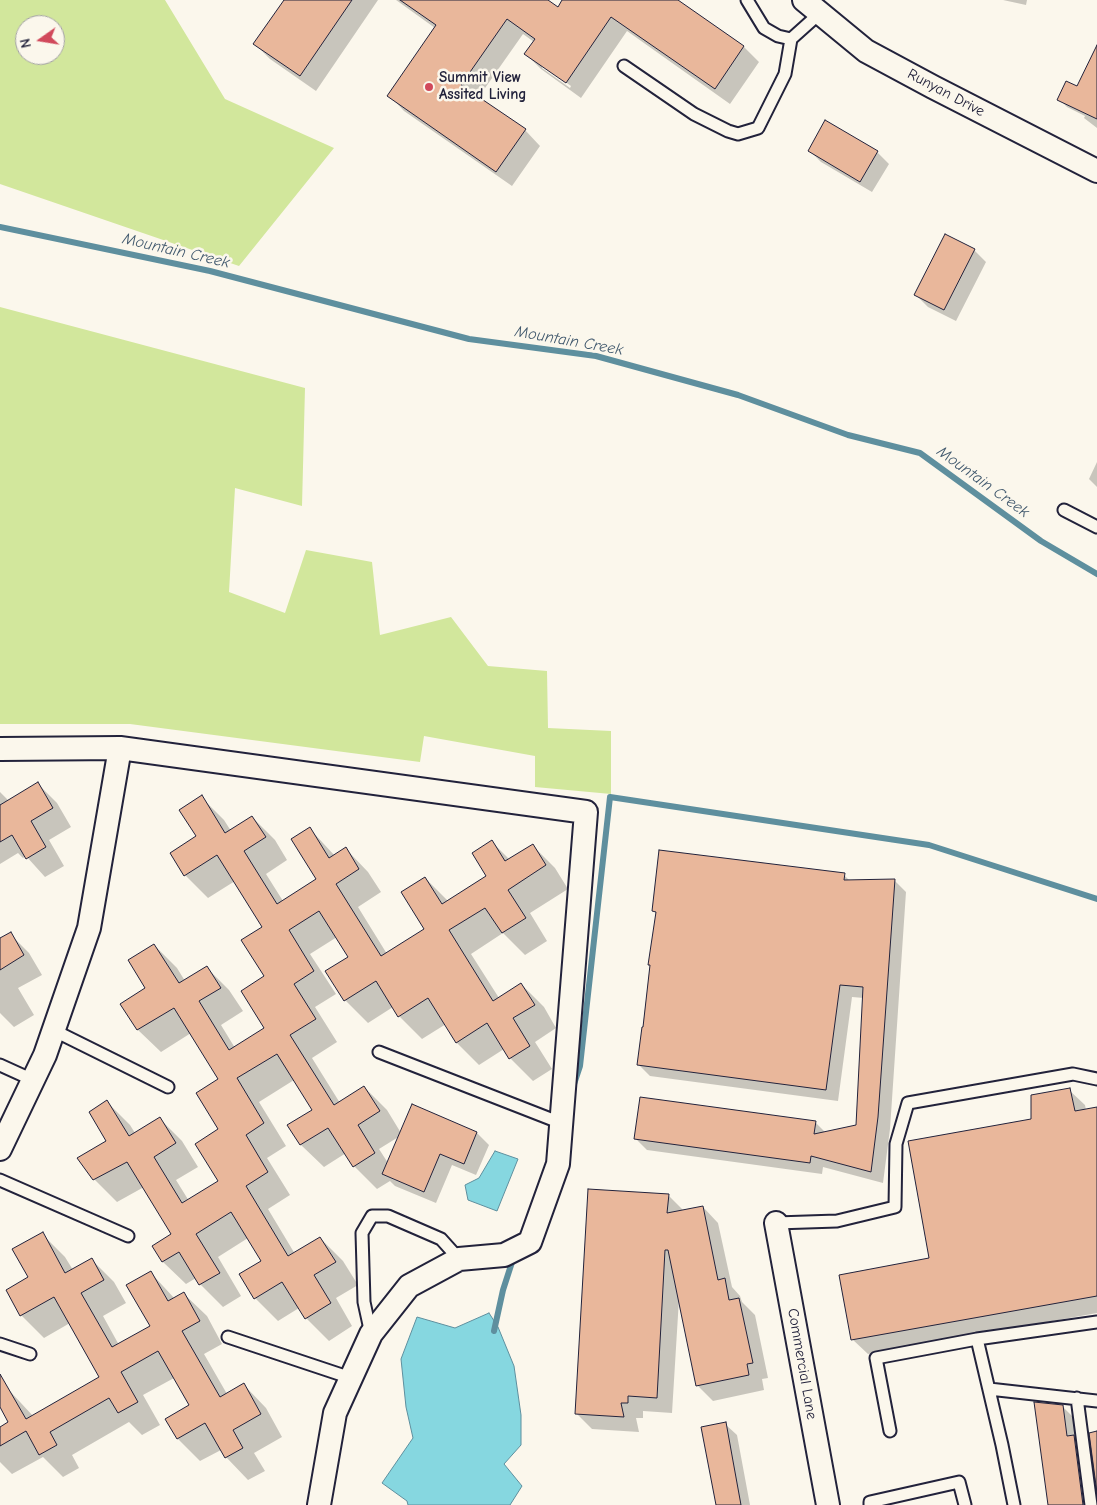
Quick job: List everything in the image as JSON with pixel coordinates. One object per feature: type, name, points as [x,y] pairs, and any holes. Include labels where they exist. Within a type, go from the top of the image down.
[{"type":"street","name":"Runyan Drive","points":[[812,6],[866,50],[933,88],[1097,172]]},
{"type":"street","points":[[0,1149],[45,1055],[89,928],[120,748]]},
{"type":"street","points":[[0,749],[120,748],[586,812],[558,1164],[530,1242],[504,1255],[459,1259],[409,1286],[371,1334],[335,1413],[319,1505]]},
{"type":"street","name":"Commercial Lane","points":[[776,1223],[828,1505]]},
{"type":"lane","points":[[747,0],[764,28],[778,36],[791,39]]},
{"type":"lane","points":[[624,66],[694,114],[728,131],[738,134],[758,128],[785,74],[791,39],[812,6]]},
{"type":"lane","points":[[1064,510],[1097,527]]},
{"type":"lane","points":[[53,1030],[168,1087]]},
{"type":"lane","points":[[379,1052],[561,1123]]},
{"type":"lane","points":[[0,1065],[33,1080]]},
{"type":"lane","points":[[776,1223],[837,1222],[895,1207],[896,1144],[908,1103],[1073,1074],[1097,1079]]},
{"type":"lane","points":[[0,1180],[128,1236]]},
{"type":"lane","points":[[371,1334],[364,1302],[362,1234],[372,1216],[388,1216],[441,1239],[459,1259]]},
{"type":"lane","points":[[890,1431],[876,1358],[977,1339],[1097,1322]]},
{"type":"lane","points":[[228,1337],[351,1378]]},
{"type":"lane","points":[[977,1339],[1014,1505]]},
{"type":"lane","points":[[0,1344],[30,1354]]},
{"type":"lane","points":[[989,1389],[1097,1401]]},
{"type":"lane","points":[[1077,1398],[1091,1505]]},
{"type":"lane","points":[[870,1505],[870,1502],[959,1482],[965,1505]]},
{"type":"green space","points":[[0,0],[165,0],[225,99],[334,148],[239,266],[0,184]]},
{"type":"green space","points":[[0,307],[305,388],[302,506],[235,488],[229,592],[285,613],[306,550],[372,562],[380,635],[451,617],[488,666],[547,671],[548,728],[611,731],[611,794],[535,787],[535,756],[424,736],[420,762],[130,724],[0,724]]},
{"type":"water","points":[[495,1151],[518,1159],[497,1211],[468,1200],[465,1185],[479,1178]]},
{"type":"water","points":[[489,1313],[498,1327],[514,1366],[521,1415],[521,1445],[504,1464],[522,1486],[510,1505],[408,1505],[407,1501],[382,1483],[413,1438],[406,1407],[401,1359],[417,1317],[455,1328]]},
{"type":"building","points":[[284,0],[352,0],[300,76],[253,44]]},
{"type":"building","name":"Summit View Assited Living","points":[[400,0],[548,0],[558,7],[562,0],[678,0],[744,46],[715,89],[611,17],[566,83],[524,54],[535,39],[507,19],[461,85],[526,129],[496,172],[387,96],[436,25]]},
{"type":"building","points":[[1097,45],[1097,119],[1057,100],[1066,81],[1077,86]]},
{"type":"building","points":[[825,120],[878,151],[860,182],[808,151]]},
{"type":"building","points":[[945,234],[975,249],[944,310],[914,295]]},
{"type":"building","points":[[38,782],[53,808],[31,821],[46,847],[26,859],[12,835],[0,842],[0,805]]},
{"type":"building","points":[[202,795],[225,833],[252,816],[266,837],[244,851],[277,904],[316,879],[291,839],[310,827],[329,858],[346,847],[359,869],[336,884],[381,956],[424,929],[401,892],[425,877],[442,904],[486,876],[472,853],[492,840],[505,861],[533,844],[546,865],[508,890],[526,918],[502,933],[485,908],[449,930],[493,1001],[521,983],[535,1005],[513,1018],[530,1046],[509,1059],[487,1023],[456,1043],[428,998],[398,1017],[376,981],[344,1001],[325,971],[348,957],[319,911],[289,930],[314,971],[294,984],[316,1019],[290,1035],[334,1105],[364,1086],[380,1111],[358,1125],[375,1153],[353,1167],[328,1128],[300,1145],[287,1125],[312,1110],[277,1054],[237,1078],[264,1123],[246,1135],[268,1172],[246,1186],[288,1256],[320,1237],[336,1262],[314,1275],[331,1303],[305,1319],[282,1282],[254,1299],[239,1274],[261,1261],[231,1212],[196,1234],[220,1273],[199,1285],[179,1252],[162,1262],[152,1246],[171,1234],[127,1162],[93,1180],[77,1158],[106,1141],[89,1112],[107,1100],[129,1136],[160,1117],[176,1143],[154,1157],[182,1203],[218,1181],[195,1144],[218,1129],[196,1093],[218,1079],[174,1008],[137,1030],[120,1004],[145,988],[128,960],[154,944],[179,983],[207,966],[221,988],[199,1001],[229,1050],[264,1028],[241,991],[264,976],[241,940],[262,927],[217,855],[184,876],[170,853],[196,836],[179,810]]},
{"type":"building","points":[[659,850],[845,873],[844,880],[895,879],[878,1117],[871,1172],[811,1156],[810,1163],[634,1139],[640,1097],[816,1121],[814,1134],[856,1125],[863,987],[840,985],[826,1090],[637,1065],[656,912],[652,911]]},
{"type":"building","points":[[11,932],[24,955],[0,970],[0,938]]},
{"type":"building","points":[[1070,1088],[1075,1111],[1097,1107],[1097,1296],[851,1340],[839,1275],[929,1258],[908,1141],[1031,1119],[1031,1095]]},
{"type":"building","points":[[412,1104],[477,1132],[464,1164],[440,1154],[424,1192],[382,1174]]},
{"type":"building","points":[[588,1189],[669,1194],[667,1213],[703,1206],[718,1280],[725,1278],[729,1300],[739,1298],[753,1363],[747,1364],[749,1375],[696,1386],[668,1250],[665,1250],[657,1398],[628,1396],[628,1403],[621,1403],[624,1417],[575,1414]]},
{"type":"building","points":[[43,1232],[65,1273],[92,1258],[104,1280],[81,1293],[112,1347],[150,1326],[126,1285],[151,1271],[168,1301],[184,1292],[200,1321],[182,1331],[220,1397],[244,1383],[261,1414],[233,1430],[243,1448],[225,1458],[205,1423],[177,1439],[165,1419],[189,1405],[158,1351],[121,1372],[138,1402],[118,1413],[109,1398],[50,1432],[57,1445],[39,1455],[26,1431],[0,1446],[0,1427],[8,1422],[0,1407],[0,1374],[26,1419],[99,1377],[54,1297],[20,1316],[6,1290],[28,1277],[12,1249]]},
{"type":"building","points":[[1034,1402],[1063,1405],[1067,1436],[1074,1435],[1083,1505],[1048,1505]]},
{"type":"building","points":[[726,1422],[741,1505],[716,1505],[701,1427]]},
{"type":"building","points":[[1097,1431],[1097,1493],[1089,1433]]},
{"type":"waterway","name":"Mountain Creek","points":[[0,227],[210,271],[469,339],[596,356],[738,395],[848,435],[920,453],[1041,541],[1097,574]]},
{"type":"waterway","points":[[574,1084],[580,1066],[610,797],[929,845],[1097,899]]},
{"type":"waterway","points":[[494,1331],[503,1290],[514,1256]]},
{"type":"place","name":"Summit View Assited Living","points":[[429,87]]}]
